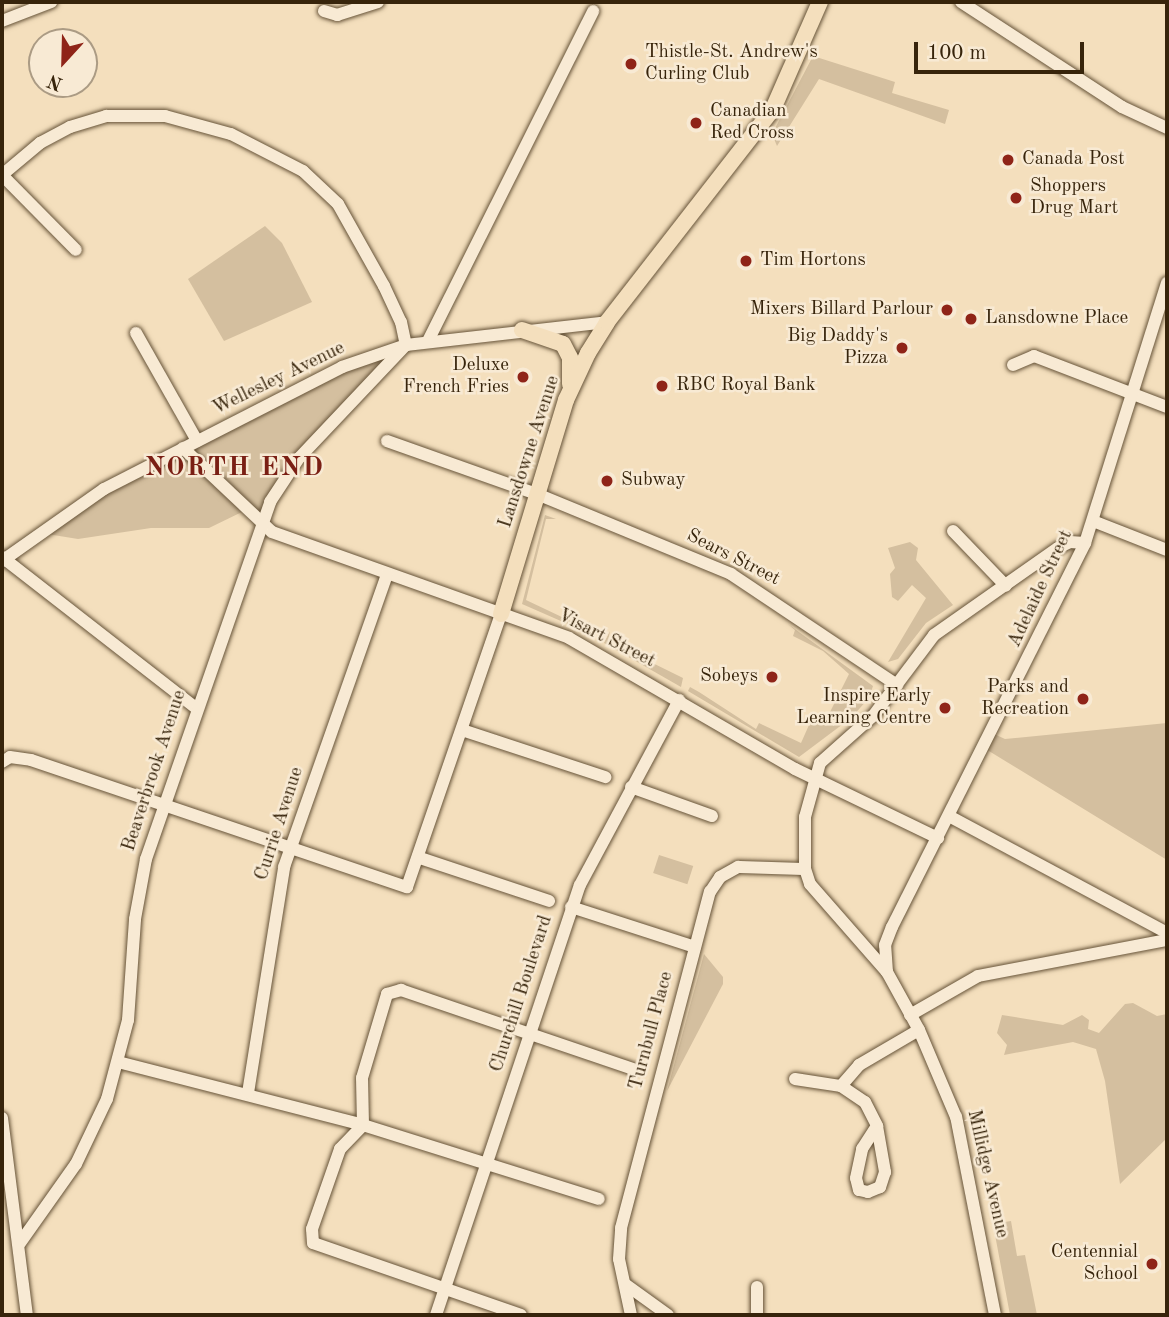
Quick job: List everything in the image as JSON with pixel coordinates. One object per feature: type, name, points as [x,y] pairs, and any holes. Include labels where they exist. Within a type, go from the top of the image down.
[{"type":"main road","name":"Lansdowne Avenue","points":[[500,614],[570,391],[607,322],[773,109],[820,2]]},
{"type":"main road","points":[[522,330],[548,336],[568,350],[570,391]]},
{"type":"street","points":[[2,21],[51,2]]},
{"type":"street","points":[[324,11],[337,15],[378,2]]},
{"type":"street","points":[[961,2],[1122,107],[1167,128]]},
{"type":"street","points":[[428,341],[593,11]]},
{"type":"street","points":[[76,250],[2,175],[40,143],[70,127],[106,116],[165,116],[231,134],[303,171],[338,204],[384,286],[401,322],[406,345]]},
{"type":"street","name":"Adelaide Street","points":[[887,972],[888,936],[1085,542],[1167,283]]},
{"type":"street","name":"Wellesley Avenue","points":[[3,559],[104,489],[342,368],[406,345],[428,341],[607,322]]},
{"type":"street","points":[[136,333],[197,441]]},
{"type":"street","name":"Beaverbrook Avenue","points":[[20,1243],[76,1164],[99,1120],[128,1020],[138,899],[164,806],[196,708],[270,502],[299,458],[406,345]]},
{"type":"street","points":[[1013,365],[1034,356],[1167,407]]},
{"type":"street","name":"Sears Street","points":[[387,441],[537,494],[753,585],[897,685]]},
{"type":"street","name":"Visart Street","points":[[183,448],[262,527],[387,575],[569,638],[814,778],[938,838]]},
{"type":"street","points":[[1093,521],[1167,550]]},
{"type":"street","points":[[953,531],[1006,586]]},
{"type":"street","points":[[806,869],[805,817],[814,778],[828,751],[873,716],[934,635],[1058,548],[1085,542]]},
{"type":"street","points":[[3,559],[196,708]]},
{"type":"street","name":"Currie Avenue","points":[[248,1093],[262,1024],[271,925],[289,850],[387,575]]},
{"type":"street","name":"Lansdowne Avenue","points":[[289,850],[407,887],[420,858],[500,614]]},
{"type":"street","name":"Churchill Boulevard","points":[[436,1315],[587,867],[679,700]]},
{"type":"street","points":[[462,730],[605,777]]},
{"type":"street","points":[[2,761],[10,757],[31,760],[289,850]]},
{"type":"street","points":[[631,787],[712,816]]},
{"type":"street","points":[[949,817],[1167,933]]},
{"type":"street","points":[[420,858],[549,901]]},
{"type":"street","name":"Turnbull Place","points":[[631,1315],[619,1253],[622,1219],[710,892],[723,874],[751,866],[806,869]]},
{"type":"street","name":"Millidge Avenue","points":[[806,869],[818,897],[887,972],[919,1030],[962,1138],[995,1315]]},
{"type":"street","points":[[572,907],[695,947]]},
{"type":"street","points":[[910,1014],[978,976],[1167,940]]},
{"type":"street","points":[[521,1315],[313,1243],[312,1229],[340,1149],[363,1125],[362,1078],[387,994],[401,990],[633,1069]]},
{"type":"street","points":[[841,1086],[859,1065],[919,1030]]},
{"type":"street","points":[[118,1062],[248,1093],[363,1125],[599,1199]]},
{"type":"street","points":[[795,1079],[841,1086],[865,1102],[877,1126],[885,1172],[880,1187],[868,1192],[859,1190],[857,1168],[877,1126]]},
{"type":"street","points":[[2,1118],[20,1243],[27,1315]]},
{"type":"street","points":[[625,1284],[668,1315]]},
{"type":"street","points":[[757,1287],[757,1315]]},
{"type":"shaded area","points":[[813,56],[895,82],[892,93],[949,110],[945,124],[819,79],[777,146],[772,134]]},
{"type":"shaded area","points":[[265,226],[282,243],[312,302],[224,341],[188,279]]},
{"type":"shaded area","points":[[406,345],[299,458],[262,527],[246,510],[209,528],[151,528],[78,539],[41,533],[104,489],[342,367]]},
{"type":"shaded area","points":[[545,515],[556,519],[546,519],[526,600],[585,628],[590,620],[586,632],[522,604]]},
{"type":"shaded area","points":[[910,542],[918,548],[916,560],[953,605],[926,623],[898,659],[888,662],[926,598],[912,585],[898,601],[892,597],[890,574],[895,568],[888,548]]},
{"type":"shaded area","points":[[788,624],[873,686],[869,698],[851,718],[799,757],[688,691],[690,687],[699,692],[756,729],[759,723],[801,743],[809,725],[829,714],[849,674],[823,651],[793,636],[795,630]]},
{"type":"shaded area","points":[[610,631],[608,641],[683,678],[681,687],[604,643]]},
{"type":"shaded area","points":[[1167,723],[1167,860],[984,748],[992,733],[1005,739]]},
{"type":"shaded area","points":[[659,855],[693,866],[687,884],[653,873]]},
{"type":"shaded area","points":[[704,954],[723,977],[723,984],[667,1091]]},
{"type":"shaded area","points":[[1133,1003],[1157,1016],[1167,1014],[1167,1138],[1120,1184],[1105,1081],[1096,1049],[1073,1042],[1004,1055],[1007,1045],[997,1033],[1002,1015],[1063,1025],[1082,1015],[1089,1020],[1088,1029],[1099,1033],[1125,1004]]},
{"type":"shaded area","points":[[1011,1221],[1017,1256],[1025,1255],[1037,1315],[1010,1315],[993,1224]]},
{"type":"place","name":"Thistle-St. Andrew's Curling Club","points":[[631,64]]},
{"type":"place","name":"Canadian Red Cross","points":[[696,123]]},
{"type":"place","name":"Canada Post","points":[[1008,160]]},
{"type":"place","name":"Shoppers Drug Mart","points":[[1016,198]]},
{"type":"place","name":"Tim Hortons","points":[[746,261]]},
{"type":"place","name":"Mixers Billard Parlour","points":[[947,310]]},
{"type":"place","name":"Lansdowne Place","points":[[971,319]]},
{"type":"place","name":"Big Daddy's Pizza","points":[[902,348]]},
{"type":"place","name":"Deluxe French Fries","points":[[523,377]]},
{"type":"place","name":"RBC Royal Bank","points":[[662,386]]},
{"type":"place","name":"Subway","points":[[607,481]]},
{"type":"place","name":"Sobeys","points":[[772,677]]},
{"type":"place","name":"Parks and Recreation","points":[[1083,699]]},
{"type":"place","name":"Inspire Early Learning Centre","points":[[945,708]]},
{"type":"place","name":"Centennial School","points":[[1152,1264]]},
{"type":"district","name":"NORTH END","points":[[235,469]]}]
